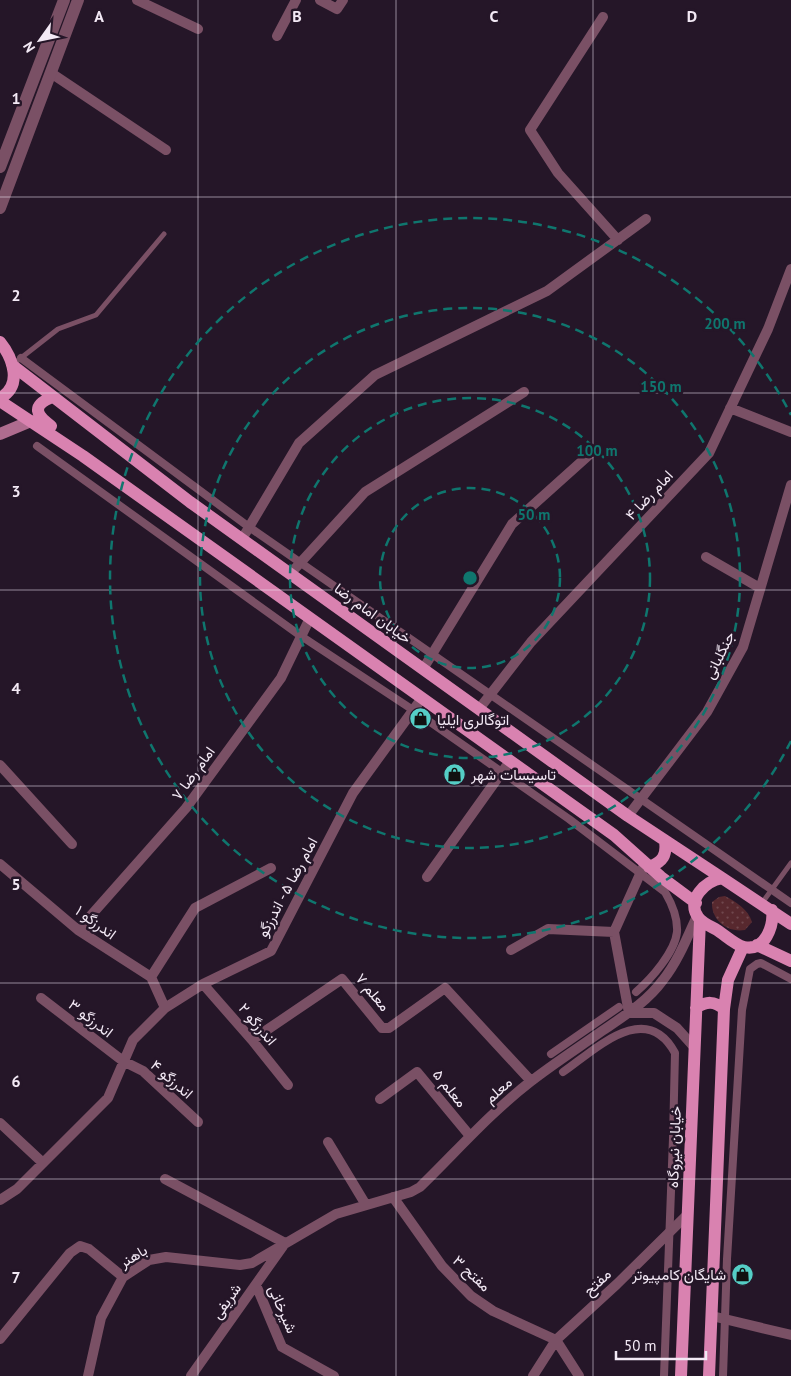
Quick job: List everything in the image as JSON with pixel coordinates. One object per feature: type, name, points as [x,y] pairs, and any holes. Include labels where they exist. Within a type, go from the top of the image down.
[{"type":"main road","points":[[0,342],[16,362],[13,384],[0,400],[83,456],[614,835],[645,868],[698,913],[743,947],[757,945],[768,936],[773,917],[766,907]]},
{"type":"main road","name":"خیابان امام رضا","points":[[16,362],[52,397],[242,540],[628,816],[791,924]]},
{"type":"main road","points":[[52,397],[40,405],[38,412],[40,418],[62,434],[83,456]]},
{"type":"main road","points":[[0,434],[31,421]]},
{"type":"main road","points":[[645,868],[658,864],[664,858],[666,850],[664,841]]},
{"type":"main road","points":[[698,913],[696,898],[702,888],[711,881],[722,878]]},
{"type":"main road","name":"خیابان نیروگاه","points":[[681,1376],[698,913]]},
{"type":"main road","points":[[757,945],[791,961]]},
{"type":"main road","points":[[709,1376],[724,1009],[728,980],[743,947]]},
{"type":"main road","points":[[696,1008],[705,1002],[716,1003],[724,1009]]},
{"type":"street","points":[[0,167],[64,0]]},
{"type":"street","points":[[0,208],[78,0]]},
{"type":"street","points":[[137,0],[198,29]]},
{"type":"street","points":[[277,36],[296,0]]},
{"type":"street","points":[[320,0],[337,9],[343,0]]},
{"type":"street","points":[[603,17],[530,130],[558,173],[618,240]]},
{"type":"street","points":[[51,73],[166,150]]},
{"type":"street","points":[[242,540],[299,443],[376,375],[547,291],[646,219]]},
{"type":"street","name":"امام رضا ۴","points":[[479,709],[531,642],[709,453],[768,329],[791,269]]},
{"type":"street","points":[[16,362],[249,528],[791,904]]},
{"type":"street","points":[[290,574],[365,492],[524,392]]},
{"type":"street","points":[[730,408],[791,432]]},
{"type":"street","points":[[37,446],[301,636],[569,819],[645,868],[665,892],[674,907],[677,930],[676,938],[662,964],[654,975],[636,992]]},
{"type":"street","points":[[422,669],[512,524],[590,454]]},
{"type":"street","name":"جنگلبانی","points":[[628,816],[707,712],[743,647],[791,485]]},
{"type":"street","points":[[706,557],[760,588]]},
{"type":"street","name":"امام رضا ۷","points":[[78,930],[186,808],[281,678],[310,618]]},
{"type":"street","name":"امام رضا ۵ - اندرزگو","points":[[0,1200],[17,1189],[108,1098],[132,1040],[166,1008],[203,984],[271,951],[353,793],[422,698]]},
{"type":"street","points":[[427,877],[510,761]]},
{"type":"street","points":[[0,765],[72,844]]},
{"type":"street","name":"اندرزگو ۱","points":[[0,864],[78,930],[151,977]]},
{"type":"street","points":[[166,1008],[151,977],[195,908],[271,868]]},
{"type":"street","points":[[645,868],[614,932],[629,1013],[654,1013],[677,1028],[694,1047]]},
{"type":"street","name":"معلم","points":[[285,1243],[336,1214],[412,1192],[420,1187],[470,1136],[531,1081],[629,1013],[663,981],[678,957],[698,913]]},
{"type":"street","points":[[511,950],[548,930],[614,932]]},
{"type":"street","points":[[723,1376],[727,1259],[742,1010],[750,969],[757,964],[761,963],[791,979]]},
{"type":"street","name":"معلم ۷","points":[[252,1040],[342,979],[382,1028],[389,1028],[445,988],[531,1081]]},
{"type":"street","name":"اندرزگو ۲","points":[[203,984],[288,1085]]},
{"type":"street","name":"اندرزگو ۳","points":[[41,998],[123,1061]]},
{"type":"street","points":[[550,1054],[619,1007]]},
{"type":"street","points":[[562,1072],[611,1039],[636,1028],[652,1029],[660,1034],[671,1045],[675,1053],[664,1376]]},
{"type":"street","name":"اندرزگو ۴","points":[[123,1061],[143,1072],[198,1122]]},
{"type":"street","name":"معلم ۵","points":[[380,1099],[417,1072],[470,1136]]},
{"type":"street","points":[[0,1123],[43,1163]]},
{"type":"street","points":[[328,1142],[366,1205]]},
{"type":"street","points":[[165,1179],[285,1243]]},
{"type":"street","name":"مفتح ۳","points":[[394,1197],[442,1266],[471,1296],[493,1311],[556,1340]]},
{"type":"street","name":"مفتح","points":[[533,1376],[556,1340],[617,1284],[688,1214]]},
{"type":"street","name":"باهنر","points":[[88,1376],[101,1318],[123,1277],[149,1260],[166,1256],[240,1265],[252,1263],[285,1243]]},
{"type":"street","name":"شریفی","points":[[191,1376],[285,1243]]},
{"type":"street","points":[[0,1338],[70,1253],[80,1246],[89,1249],[123,1277]]},
{"type":"street","name":"شیرخانی","points":[[256,1284],[282,1346],[334,1376]]},
{"type":"street","points":[[712,1316],[791,1335]]},
{"type":"street","points":[[556,1340],[579,1376]]},
{"type":"lane","points":[[16,362],[58,329],[96,314],[164,234]]},
{"type":"lane","points":[[766,907],[771,891],[791,863]]},
{"type":"shaded area","points":[[725,896],[748,913],[752,922],[745,930],[726,927],[717,920],[712,908],[712,902],[719,897]]},
{"type":"place","name":"اتوگالری ایلیا","points":[[421,719]]},
{"type":"place","name":"تاسیسات شهر","points":[[455,774]]},
{"type":"place","name":"شایگان کامپیوتر","points":[[742,1274]]}]
